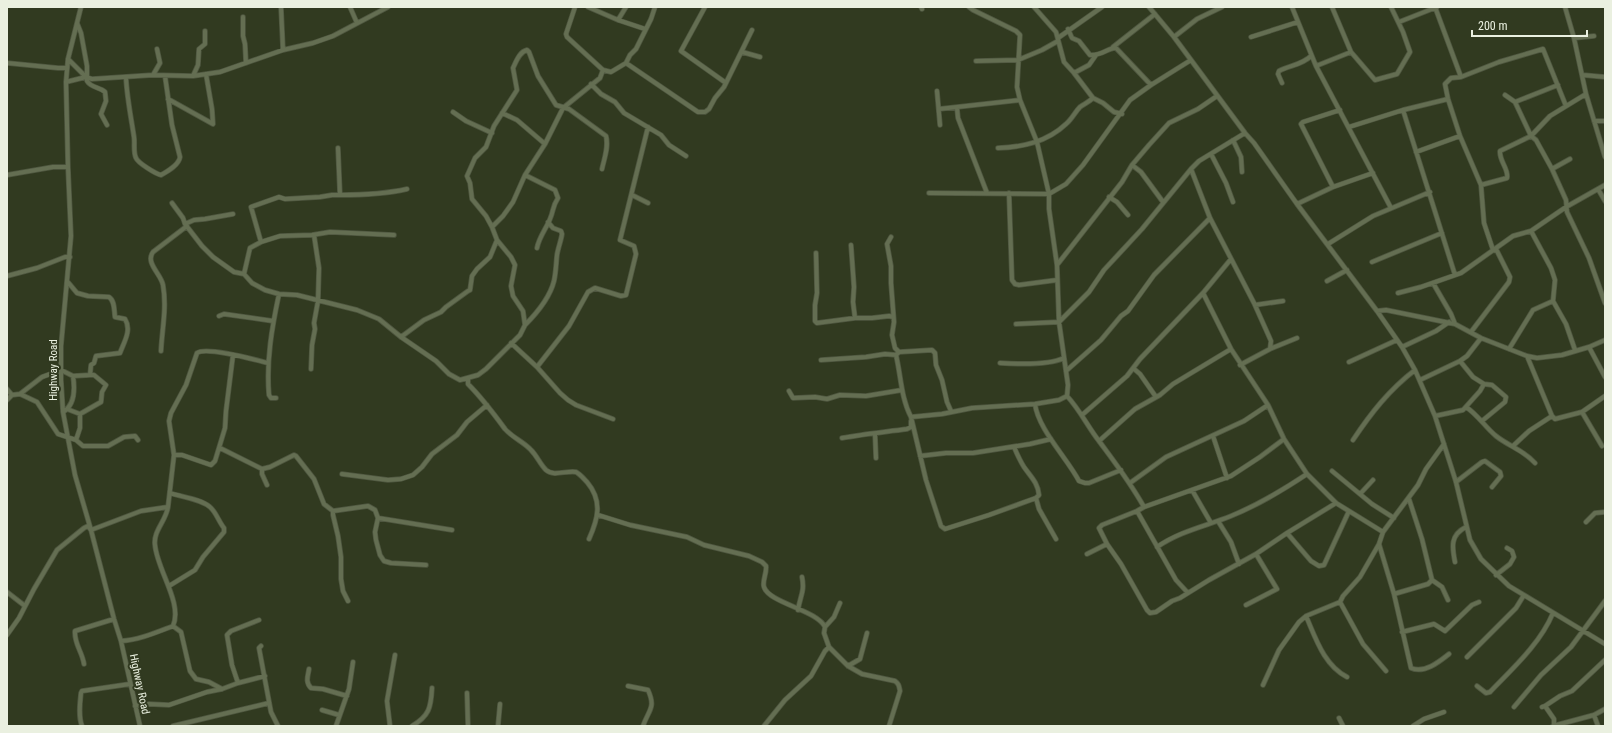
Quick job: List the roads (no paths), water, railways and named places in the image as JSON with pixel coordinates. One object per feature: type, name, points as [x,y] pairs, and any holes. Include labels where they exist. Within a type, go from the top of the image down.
[{"type":"street","name":"Highway Road","points":[[80,7],[68,59],[66,82],[71,236],[70,257],[63,311],[61,370],[63,412],[66,435],[75,474],[114,619],[122,641],[140,726]]},
{"type":"street","points":[[281,7],[283,50]]},
{"type":"street","points":[[350,7],[357,24]]},
{"type":"street","points":[[66,82],[86,77],[92,79],[126,78],[153,75],[193,76],[220,72],[283,50],[313,44],[333,36],[388,7]]},
{"type":"street","points":[[574,7],[567,37],[603,70],[611,72],[626,63],[630,55],[636,49],[655,7]]},
{"type":"street","points":[[588,7],[618,20],[645,29]]},
{"type":"street","points":[[618,20],[626,7]]},
{"type":"street","points":[[705,7],[681,51],[726,83]]},
{"type":"street","points":[[969,7],[1016,31],[1020,35],[1017,87],[1020,100],[1037,142],[1049,194],[1049,209],[1057,265],[1059,322],[1068,385],[1067,396],[1121,470],[1144,507]]},
{"type":"street","points":[[1034,7],[1056,32],[1059,38],[1064,62],[1093,98],[1103,103],[1114,112],[1122,114]]},
{"type":"street","points":[[1093,7],[1096,12]]},
{"type":"street","points":[[976,61],[1018,60],[1042,50],[1102,7]]},
{"type":"street","points":[[1149,7],[1192,60],[1402,346],[1420,380],[1435,416],[1456,482],[1470,540],[1481,559],[1509,586],[1605,644]]},
{"type":"street","points":[[1174,37],[1208,13],[1222,7]]},
{"type":"street","points":[[1292,7],[1316,66],[1391,208]]},
{"type":"street","points":[[1332,7],[1351,52],[1375,80],[1397,74],[1410,52],[1391,7]]},
{"type":"street","points":[[1398,22],[1436,7],[1461,77]]},
{"type":"street","points":[[1565,7],[1583,75],[1586,94],[1605,156]]},
{"type":"street","points":[[1068,30],[1072,38],[1079,41],[1090,55],[1096,55],[1113,47],[1154,14]]},
{"type":"street","points":[[243,17],[243,36],[246,63]]},
{"type":"street","points":[[1251,38],[1298,22]]},
{"type":"street","points":[[77,23],[81,33],[87,66],[86,77]]},
{"type":"street","points":[[626,63],[698,112],[705,112],[710,109],[715,98],[724,87],[752,30]]},
{"type":"street","points":[[193,76],[198,65],[199,49],[204,44],[205,31]]},
{"type":"street","points":[[1574,38],[1594,36]]},
{"type":"street","points":[[1113,47],[1150,85]]},
{"type":"street","points":[[1471,332],[1509,282],[1510,273],[1497,251],[1493,250],[1484,223],[1481,184],[1460,136],[1448,99],[1445,84],[1451,78],[1461,77],[1499,62],[1543,49],[1566,106]]},
{"type":"street","points":[[153,75],[160,63],[157,50]]},
{"type":"street","points":[[525,326],[523,311],[513,296],[511,286],[515,265],[511,257],[497,240],[486,216],[472,199],[470,183],[467,176],[475,158],[486,147],[494,126],[517,90],[513,68],[521,53],[527,50],[531,55],[538,76],[556,105],[569,109],[606,136],[608,141],[602,170]]},
{"type":"street","points":[[742,52],[760,57]]},
{"type":"street","points":[[1316,66],[1351,52]]},
{"type":"street","points":[[1074,73],[1089,65],[1096,55]]},
{"type":"street","points":[[1282,83],[1278,74],[1279,71],[1297,65],[1312,56]]},
{"type":"street","points":[[68,59],[86,77],[90,85],[102,89],[105,92],[106,101],[101,114],[107,125]]},
{"type":"street","points":[[929,193],[1049,194],[1066,184],[1083,165],[1122,114],[1130,100],[1150,85],[1192,60]]},
{"type":"street","points":[[7,63],[67,68]]},
{"type":"street","points":[[492,227],[503,216],[513,202],[525,175],[544,144],[563,108],[600,78],[603,70]]},
{"type":"street","points":[[168,99],[212,124],[212,109],[206,74]]},
{"type":"street","points":[[1583,75],[1605,77]]},
{"type":"street","points":[[126,78],[127,99],[136,158],[142,166],[147,166],[159,175],[180,161],[172,125],[165,76]]},
{"type":"street","points":[[591,84],[601,94],[615,102],[624,113],[661,136],[669,145],[686,156]]},
{"type":"street","points":[[1515,102],[1558,85]]},
{"type":"street","points":[[937,90],[940,124]]},
{"type":"street","points":[[1481,184],[1506,178],[1508,175],[1500,157],[1500,151],[1531,136],[1550,116],[1577,101],[1586,94]]},
{"type":"street","points":[[1505,95],[1515,102],[1531,136],[1536,140],[1552,169],[1566,200],[1567,212],[1589,258],[1605,303]]},
{"type":"street","points":[[1057,265],[1122,182],[1132,165],[1169,123],[1217,96]]},
{"type":"street","points":[[998,148],[1037,142],[1058,131],[1068,123],[1080,108],[1093,98]]},
{"type":"street","points":[[1349,127],[1403,110],[1448,99]]},
{"type":"street","points":[[939,109],[1020,100]]},
{"type":"street","points":[[958,108],[958,118],[987,193]]},
{"type":"street","points":[[1333,187],[1301,124],[1303,122],[1340,110]]},
{"type":"street","points":[[1403,110],[1455,275]]},
{"type":"street","points":[[453,112],[466,122],[492,133]]},
{"type":"street","points":[[502,113],[517,120],[544,144]]},
{"type":"street","points":[[1594,121],[1605,120]]},
{"type":"street","points":[[537,367],[569,326],[588,292],[595,288],[621,296],[626,295],[636,254],[634,246],[620,240],[648,127]]},
{"type":"street","points":[[1016,324],[1059,322],[1089,292],[1104,270],[1142,229],[1191,169],[1199,161],[1245,133]]},
{"type":"street","points":[[1416,152],[1460,136]]},
{"type":"street","points":[[1233,140],[1241,157],[1242,172]]},
{"type":"street","points":[[338,148],[340,196]]},
{"type":"street","points":[[1211,154],[1233,202]]},
{"type":"street","points":[[1552,169],[1570,159]]},
{"type":"street","points":[[1132,165],[1141,172],[1163,202]]},
{"type":"street","points":[[7,175],[53,167],[68,167]]},
{"type":"street","points":[[1191,169],[1210,218],[1255,305],[1271,341],[1270,349]]},
{"type":"street","points":[[1297,204],[1333,187],[1373,173]]},
{"type":"street","points":[[525,175],[555,190],[558,194],[558,198],[553,205],[551,216],[536,248]]},
{"type":"street","points":[[1398,293],[1434,283],[1461,273],[1513,236],[1531,231],[1566,207],[1605,185]]},
{"type":"street","points":[[261,242],[251,207],[279,197],[284,199],[332,195],[366,196],[384,192],[392,193],[407,189]]},
{"type":"street","points":[[1598,189],[1605,201]]},
{"type":"street","points":[[1328,244],[1357,224],[1430,192]]},
{"type":"street","points":[[1009,193],[1012,280],[1015,284],[1019,285],[1057,280]]},
{"type":"street","points":[[632,196],[648,204]]},
{"type":"street","points":[[1110,197],[1117,202],[1128,215]]},
{"type":"street","points":[[172,203],[183,218],[186,225],[213,257],[234,272],[244,274],[252,283],[265,290],[357,310],[379,319],[401,337],[436,361],[443,369],[460,380],[478,375],[486,369],[520,335],[551,290],[554,281],[557,255],[562,234],[561,231],[553,228],[548,222]]},
{"type":"street","points":[[161,351],[165,316],[164,295],[160,277],[150,261],[150,257],[153,252],[194,220],[233,214]]},
{"type":"street","points":[[1066,371],[1101,340],[1121,316],[1128,311],[1154,275],[1210,218]]},
{"type":"street","points":[[1531,231],[1551,268],[1555,280],[1552,301],[1566,324],[1575,350]]},
{"type":"street","points":[[244,274],[250,248],[261,242],[280,236],[330,232],[394,235]]},
{"type":"street","points":[[1372,262],[1442,233]]},
{"type":"street","points":[[311,369],[312,345],[315,329],[314,323],[318,301],[319,268],[314,234]]},
{"type":"street","points":[[891,237],[887,244],[891,266],[893,317],[892,335],[898,354],[902,390],[911,417],[926,480],[941,526],[945,529],[989,515],[1036,498],[1039,495],[1035,480],[1023,466],[1014,447]]},
{"type":"street","points":[[401,337],[424,320],[441,312],[470,290],[472,276],[490,257],[497,240]]},
{"type":"street","points":[[851,245],[855,318]]},
{"type":"street","points":[[816,253],[817,293],[815,305],[817,323],[855,318],[893,317]]},
{"type":"street","points":[[7,276],[37,268],[65,257],[70,257]]},
{"type":"street","points":[[1082,415],[1127,376],[1231,259]]},
{"type":"street","points":[[1327,281],[1347,270]]},
{"type":"street","points":[[67,280],[77,293],[88,296],[111,298],[113,301],[115,317],[125,320],[128,323],[128,329],[120,352],[96,356],[94,363],[91,365],[90,375]]},
{"type":"street","points":[[1434,283],[1455,324]]},
{"type":"street","points":[[1202,293],[1231,350],[1268,405],[1284,438],[1307,474],[1336,503],[1383,532]]},
{"type":"street","points":[[276,398],[271,398],[269,395],[268,363],[279,294]]},
{"type":"street","points":[[1255,305],[1283,301]]},
{"type":"street","points":[[1509,349],[1533,310],[1552,301]]},
{"type":"street","points":[[1377,311],[1386,310],[1449,322],[1481,338],[1536,358],[1550,357],[1588,347],[1605,340]]},
{"type":"street","points":[[219,316],[224,314],[274,321]]},
{"type":"street","points":[[1402,346],[1436,331],[1449,322]]},
{"type":"street","points":[[1240,365],[1270,349],[1297,338]]},
{"type":"street","points":[[1420,380],[1460,361],[1467,356],[1481,338]]},
{"type":"street","points":[[1349,362],[1397,340]]},
{"type":"street","points":[[511,343],[537,367],[568,400],[576,405],[613,419]]},
{"type":"street","points":[[1588,347],[1605,377]]},
{"type":"street","points":[[122,641],[152,634],[173,626],[176,621],[175,606],[169,586],[161,571],[154,544],[155,536],[165,518],[170,494],[174,455],[169,421],[171,413],[186,385],[197,353],[203,350],[233,354],[268,363]]},
{"type":"street","points":[[821,360],[932,350],[935,353],[936,365],[951,411]]},
{"type":"street","points":[[1099,441],[1135,409],[1156,397],[1173,384],[1231,350]]},
{"type":"street","points":[[174,455],[182,455],[210,464],[215,461],[225,428],[233,354]]},
{"type":"street","points":[[1527,356],[1552,416],[1558,419],[1582,412],[1605,396]]},
{"type":"street","points":[[1000,363],[1014,364],[1058,361],[1064,358]]},
{"type":"street","points":[[1460,361],[1473,377],[1484,384],[1492,385],[1506,399],[1505,402],[1482,421]]},
{"type":"street","points":[[1133,368],[1140,374],[1156,397]]},
{"type":"street","points":[[7,400],[12,395],[20,394],[42,377],[61,370],[73,376],[94,375],[106,385],[102,392],[100,402],[80,414]]},
{"type":"street","points":[[1353,440],[1385,396],[1415,370]]},
{"type":"street","points":[[63,412],[67,409],[75,393],[73,376]]},
{"type":"street","points":[[468,379],[468,384],[509,432],[531,450],[547,471],[551,473],[575,472],[580,474],[589,484],[596,497],[599,507],[598,515],[589,539]]},
{"type":"street","points":[[1435,416],[1455,413],[1463,410],[1480,391],[1484,384]]},
{"type":"street","points":[[7,389],[12,395]]},
{"type":"street","points":[[789,391],[793,398],[815,397],[827,399],[840,395],[866,396],[902,390]]},
{"type":"street","points":[[20,394],[37,402],[58,434],[66,435],[76,440],[83,446],[108,446],[124,437],[131,436],[135,436],[138,440]]},
{"type":"street","points":[[911,417],[942,414],[951,411],[1035,404],[1059,400],[1067,396]]},
{"type":"street","points":[[1035,404],[1036,411],[1051,439],[1080,481],[1085,483],[1121,470]]},
{"type":"street","points":[[342,474],[388,480],[400,479],[413,475],[422,467],[432,454],[457,435],[468,422],[487,405]]},
{"type":"street","points":[[1130,483],[1166,457],[1244,421],[1268,405]]},
{"type":"street","points":[[1466,407],[1474,412],[1495,435],[1526,453],[1535,463]]},
{"type":"street","points":[[67,409],[80,414]]},
{"type":"street","points":[[1582,412],[1602,446]]},
{"type":"street","points":[[76,440],[80,428],[80,414]]},
{"type":"street","points":[[1514,446],[1529,431],[1552,416]]},
{"type":"street","points":[[842,438],[859,434],[876,434],[907,429],[911,427],[911,417]]},
{"type":"street","points":[[876,434],[876,458]]},
{"type":"street","points":[[1213,436],[1227,478]]},
{"type":"street","points":[[1284,438],[1260,457],[1227,478],[1144,507],[1102,525],[1099,528],[1107,544],[1121,564],[1150,613],[1156,612],[1208,580],[1256,554],[1336,503]]},
{"type":"street","points":[[920,456],[946,453],[973,453],[1014,447],[1051,439]]},
{"type":"street","points":[[1263,685],[1279,650],[1299,622],[1306,616],[1340,602],[1343,596],[1360,577],[1379,544],[1383,532],[1409,499],[1438,451],[1444,444]]},
{"type":"street","points":[[220,448],[262,469],[270,467],[294,455],[296,456],[314,478],[324,504],[333,511],[341,557],[341,579],[343,591],[348,601]]},
{"type":"street","points":[[1456,482],[1485,461],[1497,469],[1501,476],[1492,487]]},
{"type":"street","points":[[262,469],[262,474],[267,486]]},
{"type":"street","points":[[1332,471],[1372,504],[1394,518]]},
{"type":"street","points":[[1157,547],[1187,531],[1232,516],[1282,491],[1307,474]]},
{"type":"street","points":[[1360,494],[1373,480]]},
{"type":"street","points":[[1192,490],[1211,523]]},
{"type":"street","points":[[169,586],[195,570],[224,530],[213,511],[204,503],[170,494]]},
{"type":"street","points":[[1036,498],[1039,509],[1056,539]]},
{"type":"street","points":[[1409,499],[1422,540],[1432,580],[1442,587],[1448,600]]},
{"type":"street","points":[[333,511],[368,506],[375,510],[378,518],[375,532],[376,540],[380,555],[384,561],[391,563],[426,565]]},
{"type":"street","points":[[7,635],[19,618],[24,606],[57,550],[84,528],[88,526],[91,530],[141,510],[168,507]]},
{"type":"street","points":[[1137,511],[1176,580],[1188,593]]},
{"type":"street","points":[[1287,533],[1311,561],[1319,566],[1324,564],[1349,511]]},
{"type":"street","points":[[1586,522],[1595,514],[1605,512]]},
{"type":"street","points":[[598,515],[630,525],[687,537],[704,545],[749,556],[758,560],[766,566],[764,589],[773,596],[798,610],[819,619],[825,627]]},
{"type":"street","points":[[378,518],[452,530]]},
{"type":"street","points":[[1218,521],[1231,542],[1238,564]]},
{"type":"street","points":[[1455,562],[1452,548],[1453,540],[1456,533],[1466,527]]},
{"type":"street","points":[[1087,554],[1107,544]]},
{"type":"street","points":[[1379,544],[1394,594],[1411,668],[1424,669],[1435,665],[1449,654]]},
{"type":"street","points":[[1496,575],[1510,564],[1514,557],[1512,551],[1507,548]]},
{"type":"street","points":[[1246,605],[1277,589],[1256,554]]},
{"type":"street","points":[[798,610],[799,599],[804,589],[802,577]]},
{"type":"street","points":[[1394,594],[1428,584],[1432,580]]},
{"type":"street","points":[[7,592],[24,606]]},
{"type":"street","points":[[1467,657],[1516,608],[1524,595]]},
{"type":"street","points":[[1340,602],[1363,644],[1386,671]]},
{"type":"street","points":[[1402,632],[1434,624],[1445,631],[1472,605],[1479,602]]},
{"type":"street","points":[[1514,707],[1541,675],[1571,647],[1605,602]]},
{"type":"street","points":[[840,604],[834,617],[825,627],[824,633],[829,647],[848,666],[862,674],[894,682],[899,686],[900,692],[889,726]]},
{"type":"street","points":[[1477,686],[1486,693],[1490,692],[1535,643],[1547,626],[1553,613]]},
{"type":"street","points":[[1306,616],[1324,654],[1338,672],[1347,677]]},
{"type":"street","points":[[84,664],[83,654],[76,640],[75,631],[114,619]]},
{"type":"street","points":[[238,683],[232,665],[227,635],[231,630],[259,620]]},
{"type":"street","points":[[173,626],[181,632],[190,672],[196,679],[208,682],[222,689]]},
{"type":"street","points":[[848,666],[860,659],[867,633]]},
{"type":"street","points":[[261,646],[259,648],[269,703],[271,712],[278,726]]},
{"type":"street","points":[[764,726],[785,700],[811,676],[825,651],[829,647]]},
{"type":"street","points":[[390,726],[387,701],[395,655]]},
{"type":"street","points":[[1605,660],[1572,692],[1560,696],[1543,707],[1554,718],[1554,726],[1594,715],[1605,709]]},
{"type":"street","points":[[336,726],[347,696],[353,662]]},
{"type":"street","points":[[309,669],[307,679],[310,688],[323,689],[347,696]]},
{"type":"street","points":[[135,706],[149,704],[169,705],[207,692],[265,676]]},
{"type":"street","points":[[83,726],[80,723],[82,691],[130,684]]},
{"type":"street","points":[[628,686],[648,690],[650,695],[652,704],[643,726]]},
{"type":"street","points":[[412,726],[423,719],[429,707],[432,688]]},
{"type":"street","points":[[467,693],[468,726]]},
{"type":"street","points":[[173,726],[269,703]]},
{"type":"street","points":[[498,726],[500,704]]},
{"type":"street","points":[[322,710],[339,715]]},
{"type":"street","points":[[1413,726],[1424,719],[1444,712]]},
{"type":"street","points":[[1594,715],[1598,726]]},
{"type":"street","points":[[1339,718],[1343,726]]}]
